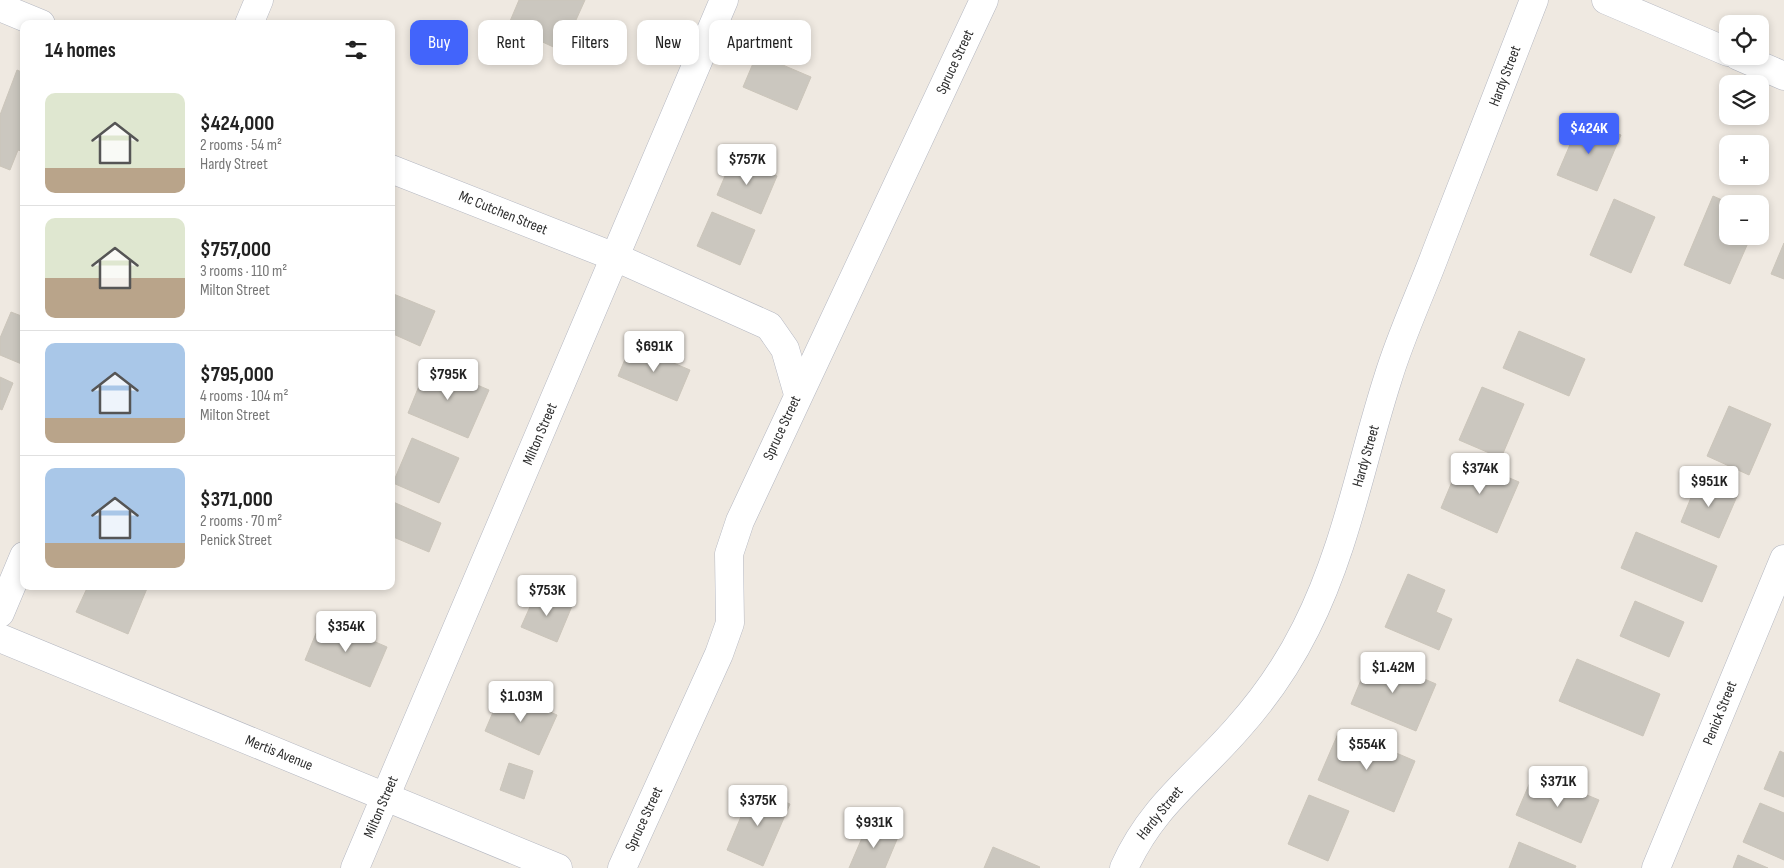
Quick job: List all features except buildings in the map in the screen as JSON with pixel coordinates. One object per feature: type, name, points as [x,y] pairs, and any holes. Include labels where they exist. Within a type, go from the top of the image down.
[{"type":"street","points":[[251,20],[259,0]]},
{"type":"street","name":"Milton Street","points":[[355,868],[724,0]]},
{"type":"street","name":"Spruce Street","points":[[622,868],[720,654],[730,623],[729,554],[740,521],[984,0]]},
{"type":"street","name":"Hardy Street","points":[[1124,868],[1131,851],[1161,806],[1236,729],[1262,698],[1285,665],[1323,594],[1341,544],[1388,376],[1534,0]]},
{"type":"street","points":[[1606,0],[1719,48]]},
{"type":"street","points":[[0,7],[31,20]]},
{"type":"street","points":[[1759,65],[1784,76]]},
{"type":"street","name":"Mc Cutchen Street","points":[[395,171],[615,257],[769,326],[785,349],[798,394]]},
{"type":"street","name":"Penick Street","points":[[1656,868],[1784,559]]},
{"type":"street","points":[[0,612],[20,565]]},
{"type":"street","name":"Mertis Avenue","points":[[0,638],[558,868]]}]
